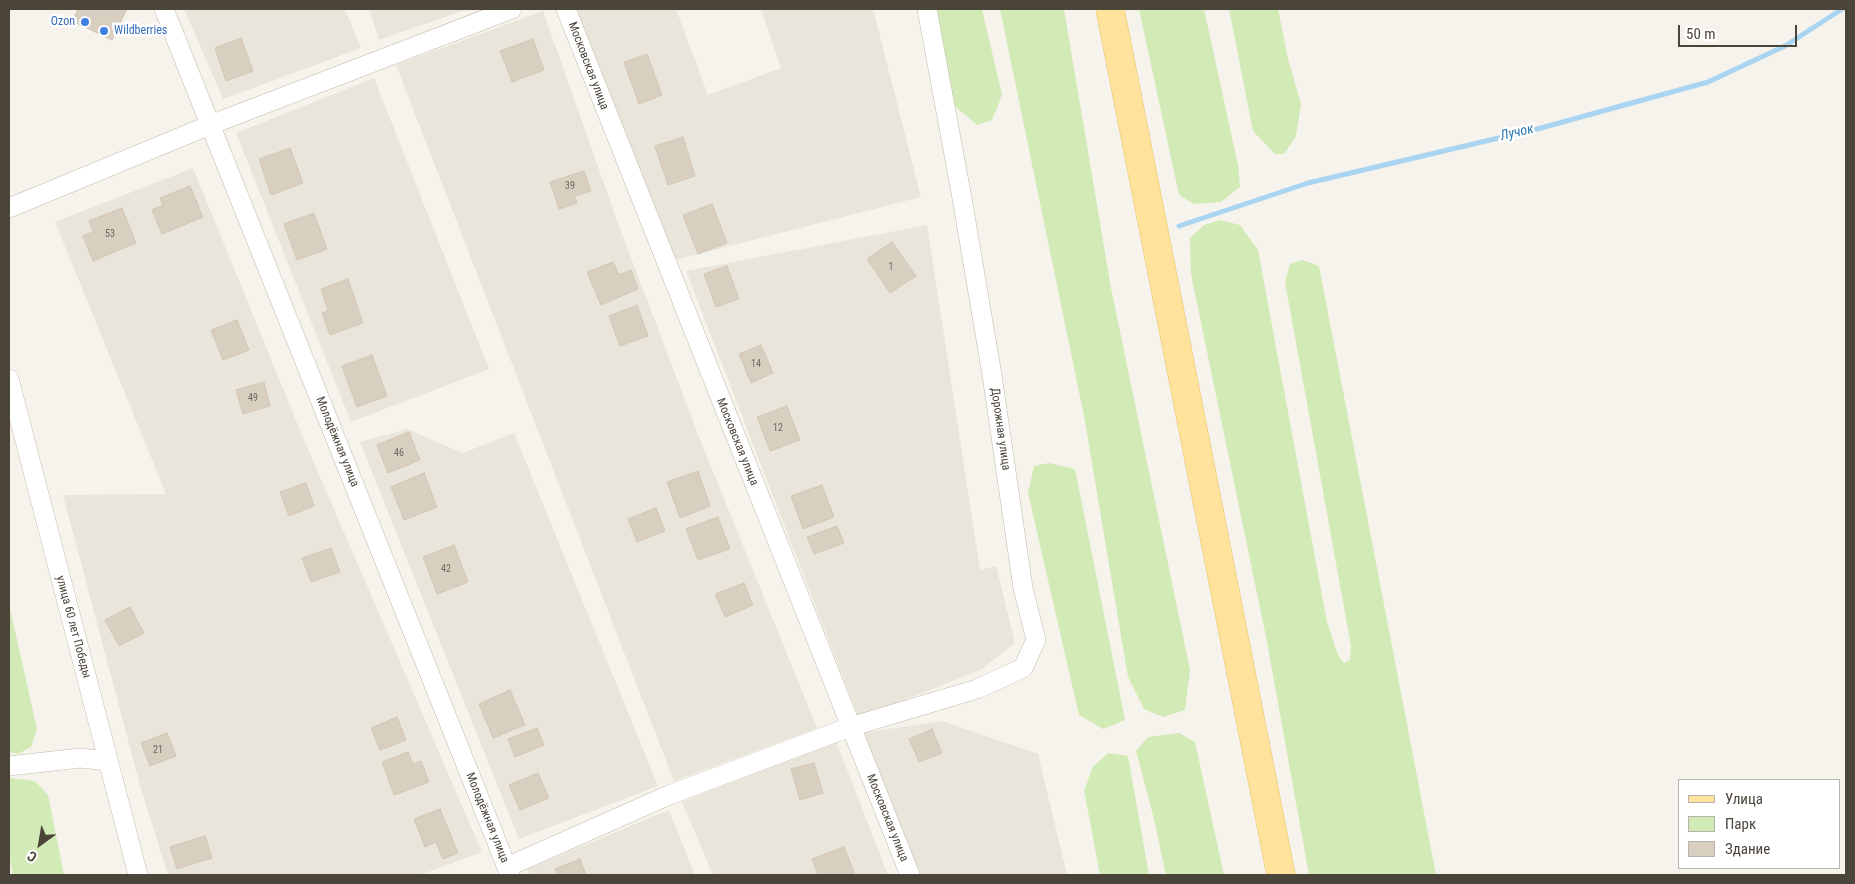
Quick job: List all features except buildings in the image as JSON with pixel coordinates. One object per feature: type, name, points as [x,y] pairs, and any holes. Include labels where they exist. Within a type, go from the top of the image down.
[{"type":"main road","points":[[1110,9],[1280,875]]},
{"type":"street","name":"Молодёжная улица","points":[[164,9],[508,871]]},
{"type":"street","points":[[9,208],[210,125],[512,9]]},
{"type":"street","name":"Московская улица","points":[[566,9],[910,875]]},
{"type":"street","name":"Дорожная улица","points":[[508,871],[668,795],[850,726],[977,689],[1023,668],[1036,640],[1023,588],[984,326],[927,9]]},
{"type":"street","name":"улица 60 лет Победы","points":[[9,379],[138,875]]},
{"type":"street","points":[[9,766],[80,758],[108,761]]},
{"type":"shaded area","points":[[184,9],[345,9],[361,48],[223,99]]},
{"type":"shaded area","points":[[369,9],[468,9],[379,40]]},
{"type":"shaded area","points":[[575,9],[676,9],[708,95],[781,68],[761,9],[873,9],[921,197],[675,260]]},
{"type":"shaded area","points":[[543,11],[619,226],[699,437],[817,728],[674,781],[396,65]]},
{"type":"shaded area","points":[[374,78],[489,369],[351,422],[236,133]]},
{"type":"shaded area","points":[[193,168],[302,435],[482,852],[420,875],[168,875],[141,789],[63,495],[166,494],[55,222]]},
{"type":"shaded area","points":[[927,225],[980,570],[996,566],[1015,643],[980,670],[859,718],[686,271]]},
{"type":"shaded area","points":[[407,429],[463,453],[514,433],[658,786],[519,839],[360,442]]},
{"type":"shaded area","points":[[942,721],[1038,754],[1067,875],[915,875],[861,733]]},
{"type":"shaded area","points":[[836,741],[888,875],[713,875],[682,802]]},
{"type":"shaded area","points":[[669,810],[695,875],[530,875],[527,869]]},
{"type":"green space","points":[[932,9],[982,9],[1002,95],[992,120],[977,125],[950,102]]},
{"type":"green space","points":[[1000,9],[1064,9],[1111,288],[1190,670],[1185,710],[1163,717],[1144,709],[1128,677],[1084,416]]},
{"type":"green space","points":[[1139,9],[1204,9],[1238,165],[1240,187],[1221,202],[1194,204],[1179,195]]},
{"type":"green space","points":[[1229,9],[1278,9],[1288,59],[1301,104],[1296,136],[1284,154],[1275,154],[1253,131]]},
{"type":"green space","points":[[1220,220],[1240,225],[1258,250],[1327,622],[1338,655],[1344,663],[1350,660],[1351,646],[1285,282],[1290,264],[1302,260],[1319,266],[1436,875],[1309,875],[1267,642],[1191,274],[1190,238],[1204,225]]},
{"type":"green space","points":[[1049,463],[1075,469],[1125,720],[1103,729],[1079,715],[1028,493],[1034,466]]},
{"type":"green space","points":[[9,604],[37,729],[31,747],[18,754],[9,752]]},
{"type":"green space","points":[[1179,733],[1195,742],[1224,875],[1166,875],[1154,819],[1136,751],[1148,737]]},
{"type":"green space","points":[[1108,753],[1128,756],[1149,875],[1100,875],[1084,790],[1093,767]]},
{"type":"green space","points":[[9,778],[35,781],[48,795],[64,875],[13,875],[9,854]]},
{"type":"waterway","name":"Лучок","points":[[1179,226],[1308,183],[1541,128],[1708,82],[1785,46],[1842,9]]},
{"type":"place","name":"Ozon","points":[[85,22]]},
{"type":"place","name":"Wildberries","points":[[104,31]]}]
